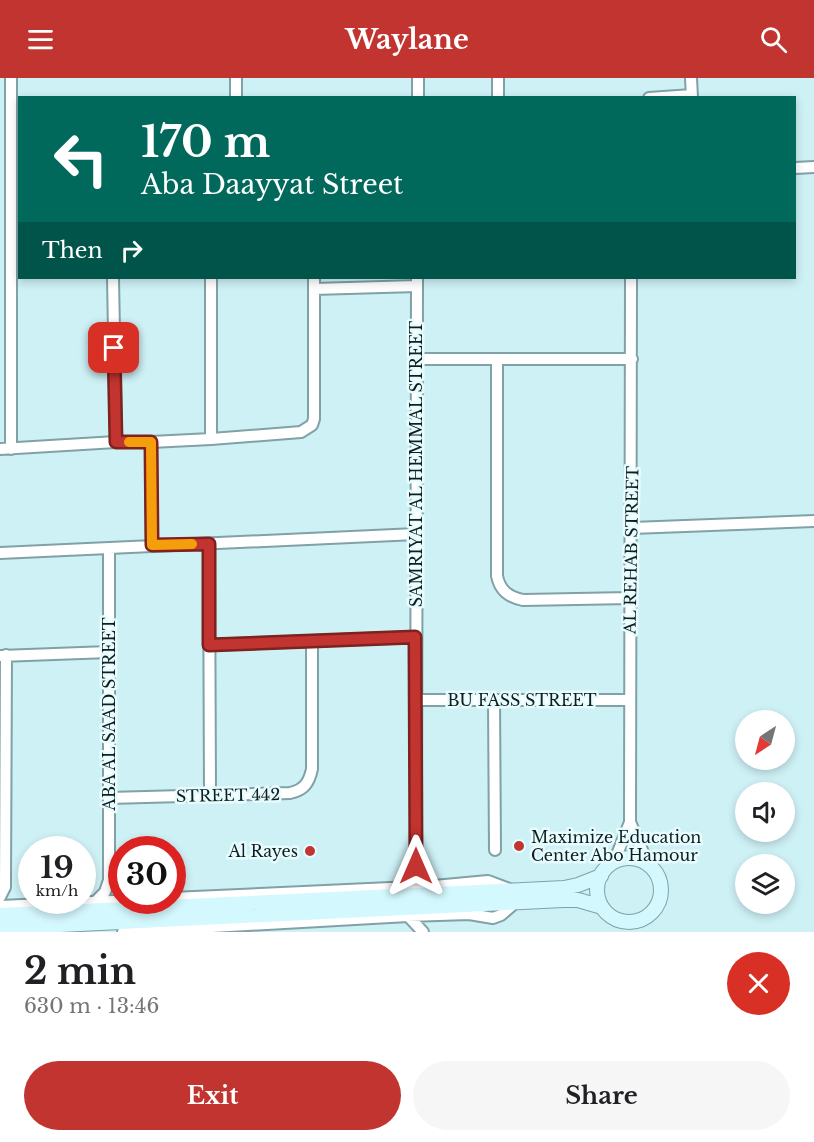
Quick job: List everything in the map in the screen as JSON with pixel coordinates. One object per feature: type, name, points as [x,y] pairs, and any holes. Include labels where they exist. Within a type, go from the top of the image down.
[{"type":"street","points":[[11,78],[15,130],[15,232],[6,449],[211,439],[301,432],[312,425],[314,419],[314,279]]},
{"type":"street","points":[[236,78],[236,96]]},
{"type":"street","points":[[418,78],[418,96]]},
{"type":"street","points":[[498,78],[498,96]]},
{"type":"street","points":[[691,78],[692,96]]},
{"type":"street","points":[[796,168],[814,167]]},
{"type":"street","points":[[113,279],[116,442]]},
{"type":"street","points":[[211,279],[211,439]]},
{"type":"street","name":"AL REHAB STREET","points":[[614,862],[630,822],[631,279]]},
{"type":"street","points":[[314,289],[417,282]]},
{"type":"street","name":"SAMRIYAT AL HEMMAL STREET","points":[[416,866],[417,282]]},
{"type":"street","points":[[417,359],[632,359]]},
{"type":"street","points":[[497,359],[497,576],[499,586],[514,598],[523,600],[630,598]]},
{"type":"street","points":[[151,442],[152,545]]},
{"type":"street","points":[[632,528],[814,521]]},
{"type":"street","points":[[0,553],[416,534]]},
{"type":"street","points":[[209,544],[210,795]]},
{"type":"street","name":"ABA AL SAAD STREET","points":[[109,836],[110,548]]},
{"type":"street","points":[[209,645],[415,637]]},
{"type":"street","name":"STREET 442","points":[[109,798],[290,793],[305,786],[312,769],[312,641]]},
{"type":"street","points":[[18,903],[2,892],[3,656],[109,652]]},
{"type":"street","name":"BU FASS STREET","points":[[415,700],[630,700]]},
{"type":"street","points":[[494,700],[495,850]]},
{"type":"street","name":"AL REHAB STREET","points":[[630,822],[648,864]]},
{"type":"street","points":[[0,928],[166,920],[514,897],[578,885],[601,876],[614,862],[631,858],[648,864],[656,872],[660,881],[662,892],[659,903],[645,918],[628,922],[613,917]]},
{"type":"street","points":[[416,866],[423,878],[434,886]]},
{"type":"street","points":[[403,887],[411,878],[416,866]]},
{"type":"street","points":[[601,876],[598,897],[602,907],[613,917],[620,932]]},
{"type":"street","points":[[186,897],[434,886],[488,881],[514,897]]},
{"type":"street","points":[[96,901],[105,892],[108,883]]},
{"type":"street","points":[[123,932],[232,929],[408,916],[469,914],[493,918],[501,915],[514,897]]},
{"type":"street","points":[[96,912],[514,897],[578,900],[602,907]]},
{"type":"street","points":[[96,901],[108,901]]},
{"type":"street","points":[[0,906],[18,906]]},
{"type":"street","points":[[0,915],[51,914]]},
{"type":"street","points":[[428,932],[441,915]]},
{"type":"street","points":[[408,916],[423,932]]},
{"type":"street","points":[[638,932],[645,918]]},
{"type":"street","points":[[166,920],[196,930]]},
{"type":"slow traffic","points":[[129,442],[151,442],[152,545],[192,544]]},
{"type":"place","name":"Maximize Education Center Abo Hamour","points":[[519,846]]},
{"type":"place","name":"Al Rayes","points":[[310,851]]},
{"type":"route","points":[[114,348],[116,442],[151,442],[152,545],[209,544],[209,645],[415,637],[416,866]]}]
